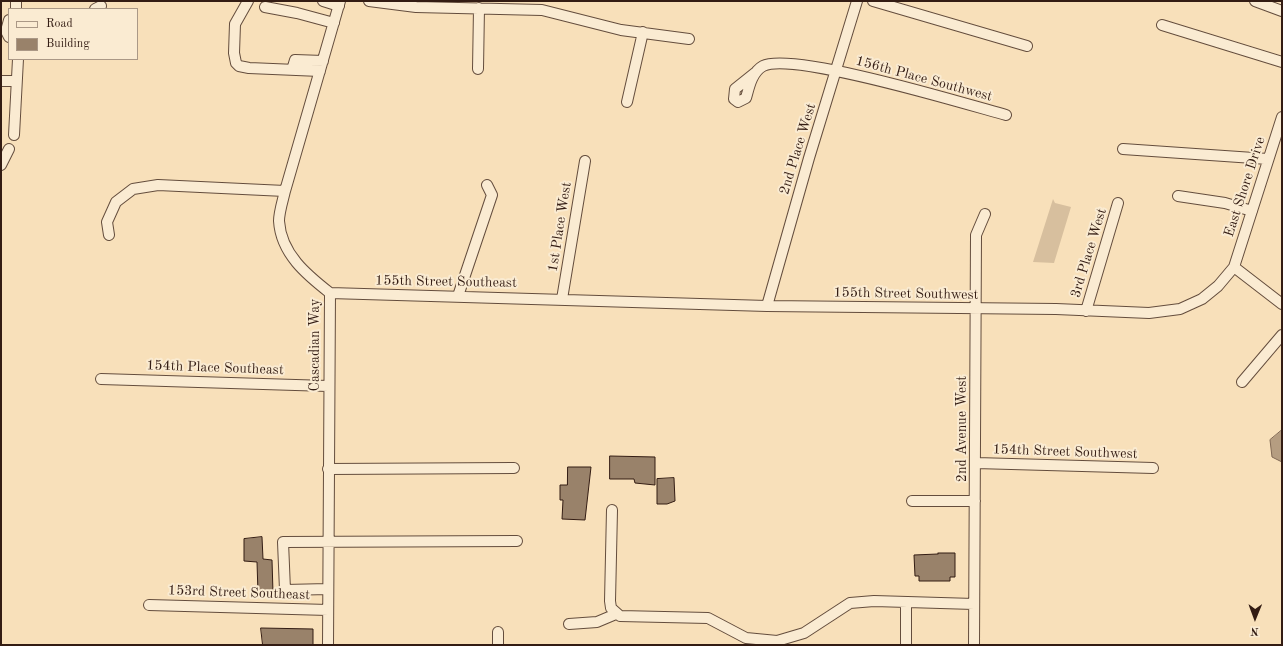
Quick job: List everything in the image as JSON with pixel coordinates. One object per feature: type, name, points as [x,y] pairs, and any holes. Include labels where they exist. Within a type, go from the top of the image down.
[{"type":"street","points":[[248,1],[235,24],[236,63],[243,68],[320,71]]},
{"type":"street","points":[[323,1],[340,4]]},
{"type":"street","points":[[369,1],[416,7],[479,8],[544,5],[621,30],[689,39]]},
{"type":"street","name":"2nd Place West","points":[[767,306],[857,1]]},
{"type":"street","points":[[873,1],[1027,46]]},
{"type":"street","points":[[1255,1],[1282,11]]},
{"type":"street","name":"Cascadian Way","points":[[328,645],[328,386],[330,293],[304,272],[290,255],[281,232],[279,220],[285,191],[340,4]]},
{"type":"street","points":[[264,7],[297,13],[334,23]]},
{"type":"street","points":[[478,69],[479,8]]},
{"type":"street","points":[[8,24],[6,31],[8,35]]},
{"type":"street","points":[[1162,25],[1282,62]]},
{"type":"street","points":[[627,102],[643,32]]},
{"type":"street","points":[[14,135],[18,60]]},
{"type":"street","points":[[292,70],[296,60],[323,61]]},
{"type":"street","name":"156th Place Southwest","points":[[755,73],[762,67],[776,63],[823,67],[1006,115]]},
{"type":"street","points":[[1,81],[16,81]]},
{"type":"street","name":"East Shore Drive","points":[[1234,267],[1282,117]]},
{"type":"street","points":[[1123,149],[1268,159]]},
{"type":"street","points":[[1,165],[9,150]]},
{"type":"street","name":"1st Place West","points":[[562,298],[585,161]]},
{"type":"street","points":[[109,235],[107,222],[116,202],[133,189],[158,185],[285,191]]},
{"type":"street","points":[[458,296],[492,195],[488,185]]},
{"type":"street","points":[[1178,196],[1225,203],[1252,211]]},
{"type":"street","name":"3rd Place West","points":[[1086,311],[1118,203]]},
{"type":"street","name":"2nd Avenue West","points":[[974,645],[976,235],[985,214]]},
{"type":"street","points":[[1234,267],[1282,304]]},
{"type":"street","name":"155th Street Southwest","points":[[562,298],[767,306],[1149,313],[1180,309],[1202,299],[1218,286],[1234,267]]},
{"type":"street","name":"155th Street Southeast","points":[[330,293],[562,298]]},
{"type":"street","points":[[1242,382],[1282,335]]},
{"type":"street","name":"154th Place Southeast","points":[[101,379],[328,386]]},
{"type":"street","name":"154th Street Southwest","points":[[976,463],[1153,468]]},
{"type":"street","points":[[328,470],[514,468]]},
{"type":"street","points":[[912,501],[975,501]]},
{"type":"street","points":[[612,510],[610,600],[611,608],[620,616],[708,618],[746,638],[776,640],[804,633],[850,604],[874,601],[974,604]]},
{"type":"street","points":[[328,589],[285,590],[283,542],[517,541]]},
{"type":"street","points":[[906,602],[906,645]]},
{"type":"street","name":"153rd Street Southeast","points":[[149,604],[328,610]]},
{"type":"street","points":[[570,624],[597,622],[616,614]]},
{"type":"street","points":[[498,632],[498,645]]},
{"type":"shaded area","points":[[1053,199],[1055,203],[1071,207],[1054,263],[1033,262]]},
{"type":"shaded area","points":[[1282,430],[1282,462],[1272,457],[1270,440]]},
{"type":"building","points":[[610,456],[655,457],[655,485],[635,483],[634,479],[610,479]]},
{"type":"building","points":[[568,467],[591,467],[585,520],[562,519],[563,500],[560,500],[560,485],[567,485]]},
{"type":"building","points":[[674,478],[675,501],[667,504],[657,504],[657,479]]},
{"type":"building","points":[[262,537],[263,559],[272,560],[273,593],[258,594],[257,562],[244,561],[244,539]]},
{"type":"building","points":[[955,553],[955,577],[950,577],[950,581],[919,581],[919,576],[915,576],[914,555]]},
{"type":"building","points":[[261,628],[313,629],[313,645],[263,645]]}]
